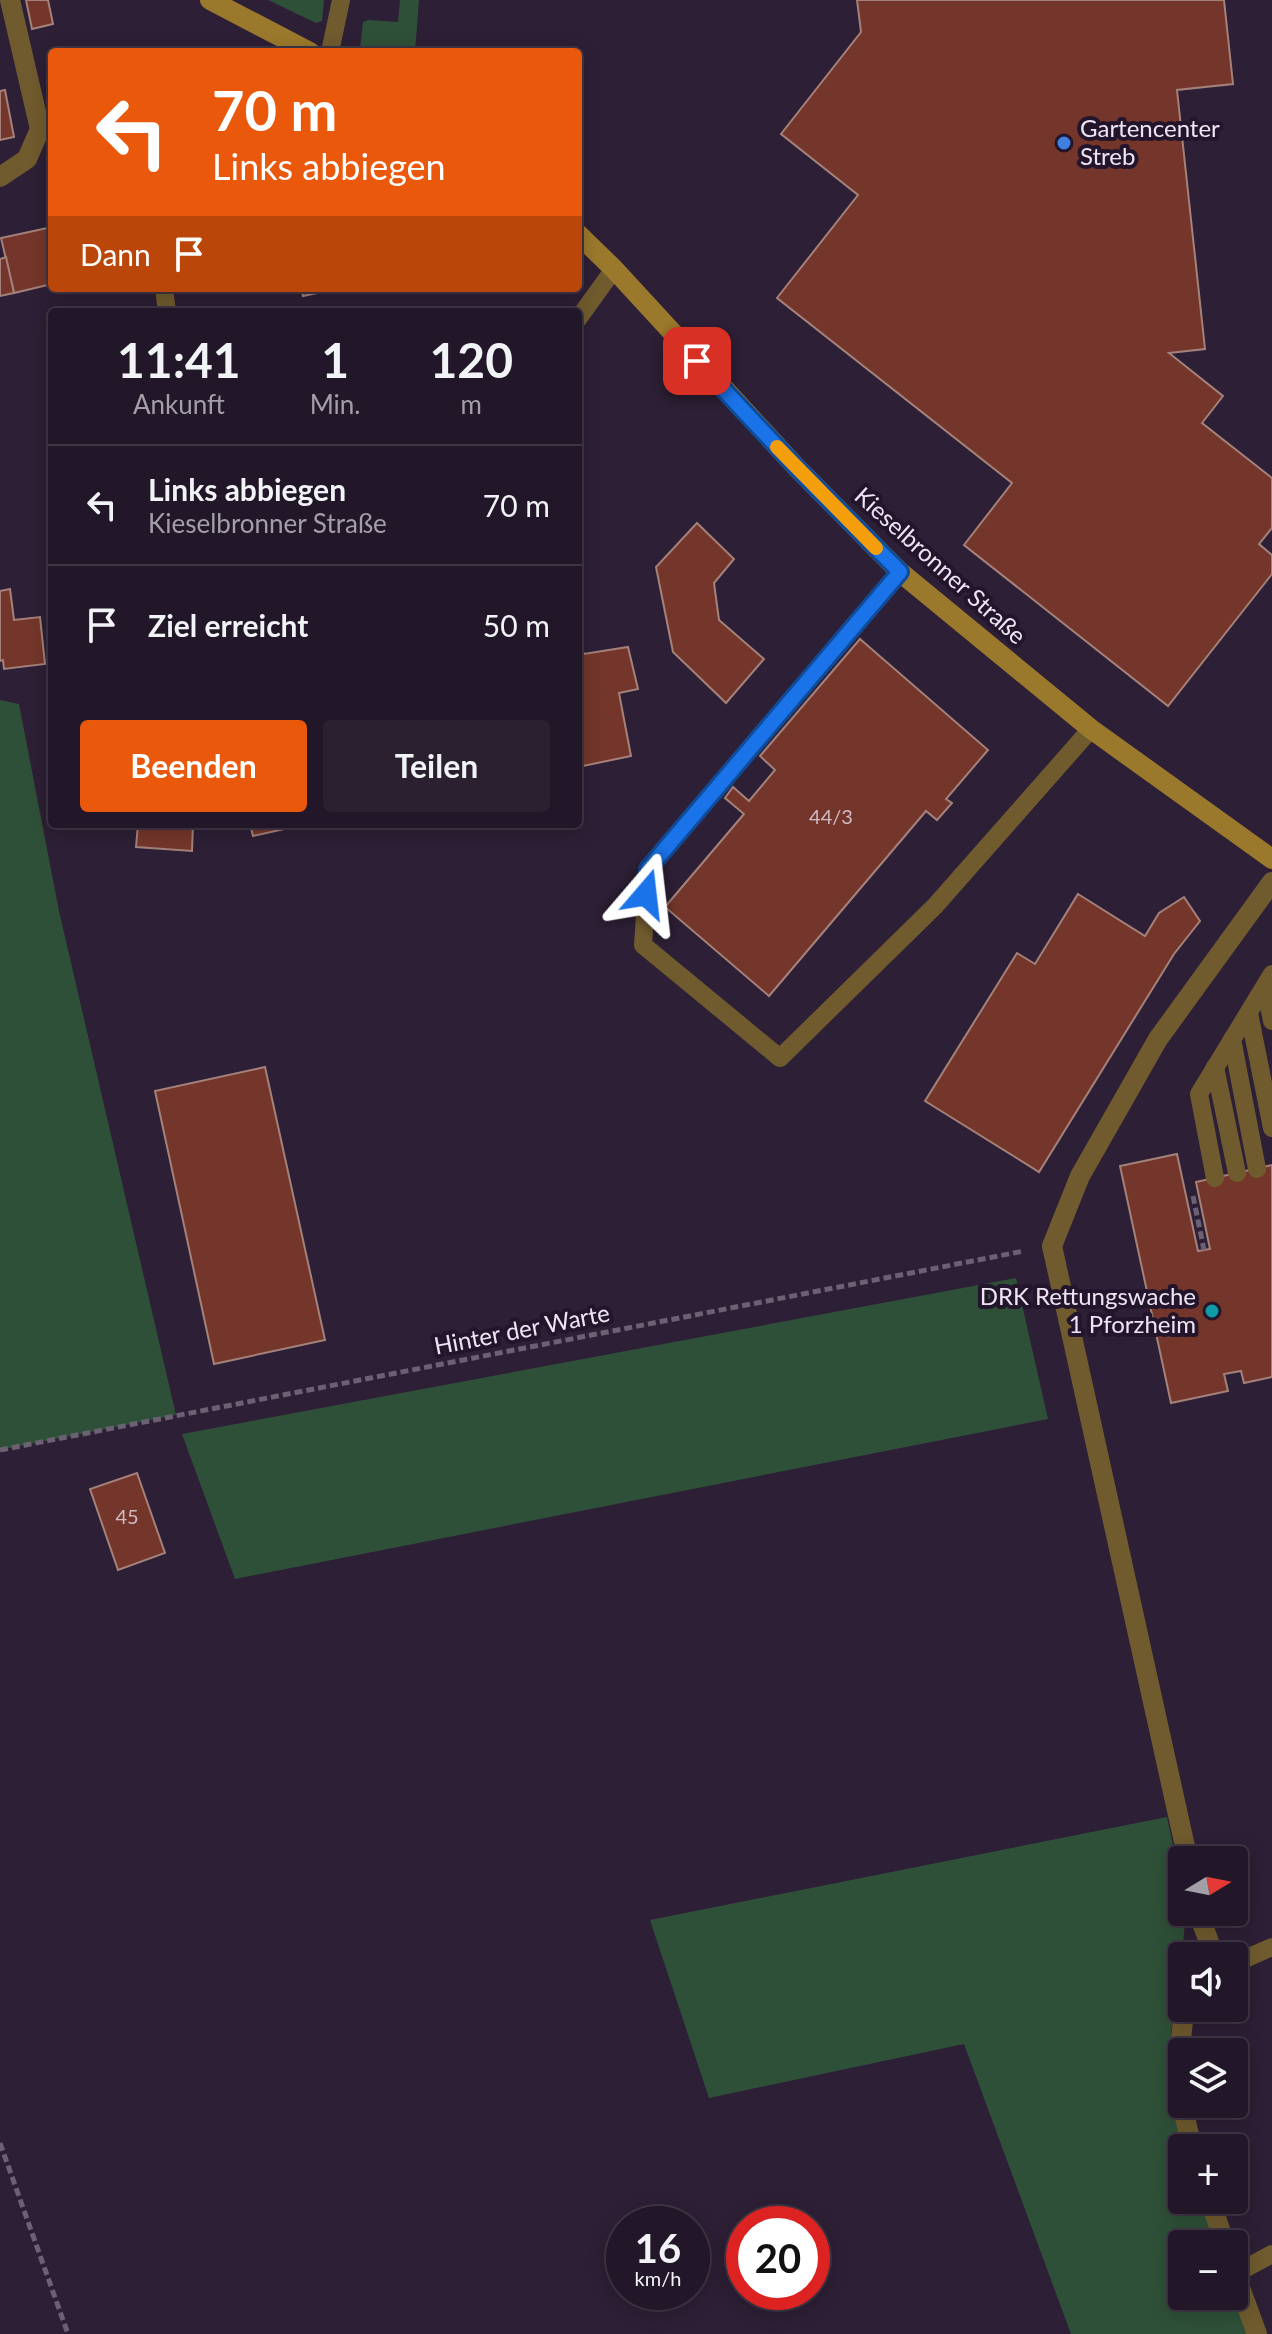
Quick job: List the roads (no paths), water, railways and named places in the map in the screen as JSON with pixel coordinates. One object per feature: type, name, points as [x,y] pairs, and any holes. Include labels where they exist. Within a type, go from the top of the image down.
[{"type":"street","points":[[0,177],[27,159],[40,129],[10,0]]},
{"type":"street","points":[[210,0],[302,48]]},
{"type":"street","name":"Kieselbronner Straße","points":[[582,238],[798,469],[900,572],[1091,729],[1272,859]]},
{"type":"street","points":[[1185,1846],[1052,1246],[1080,1176],[1158,1039],[1272,882]]},
{"type":"street","points":[[1248,2310],[1257,2334]]},
{"type":"lane","points":[[331,48],[341,0]]},
{"type":"lane","points":[[582,313],[614,269]]},
{"type":"lane","points":[[900,572],[648,869],[643,945],[780,1058],[935,906],[1091,729]]},
{"type":"lane","points":[[1215,1178],[1199,1094],[1268,980]]},
{"type":"lane","points":[[1268,980],[1272,1021]]},
{"type":"lane","points":[[1249,1013],[1272,1128]]},
{"type":"lane","points":[[1232,1039],[1257,1169]]},
{"type":"lane","points":[[1215,1067],[1237,1173]]},
{"type":"lane","points":[[1248,1958],[1272,1947]]},
{"type":"lane","points":[[1248,2265],[1272,2254]]},
{"type":"place","name":"Gartencenter Streb","points":[[1064,143]]},
{"type":"place","name":"DRK Rettungswache 1 Pforzheim","points":[[1212,1311]]}]
